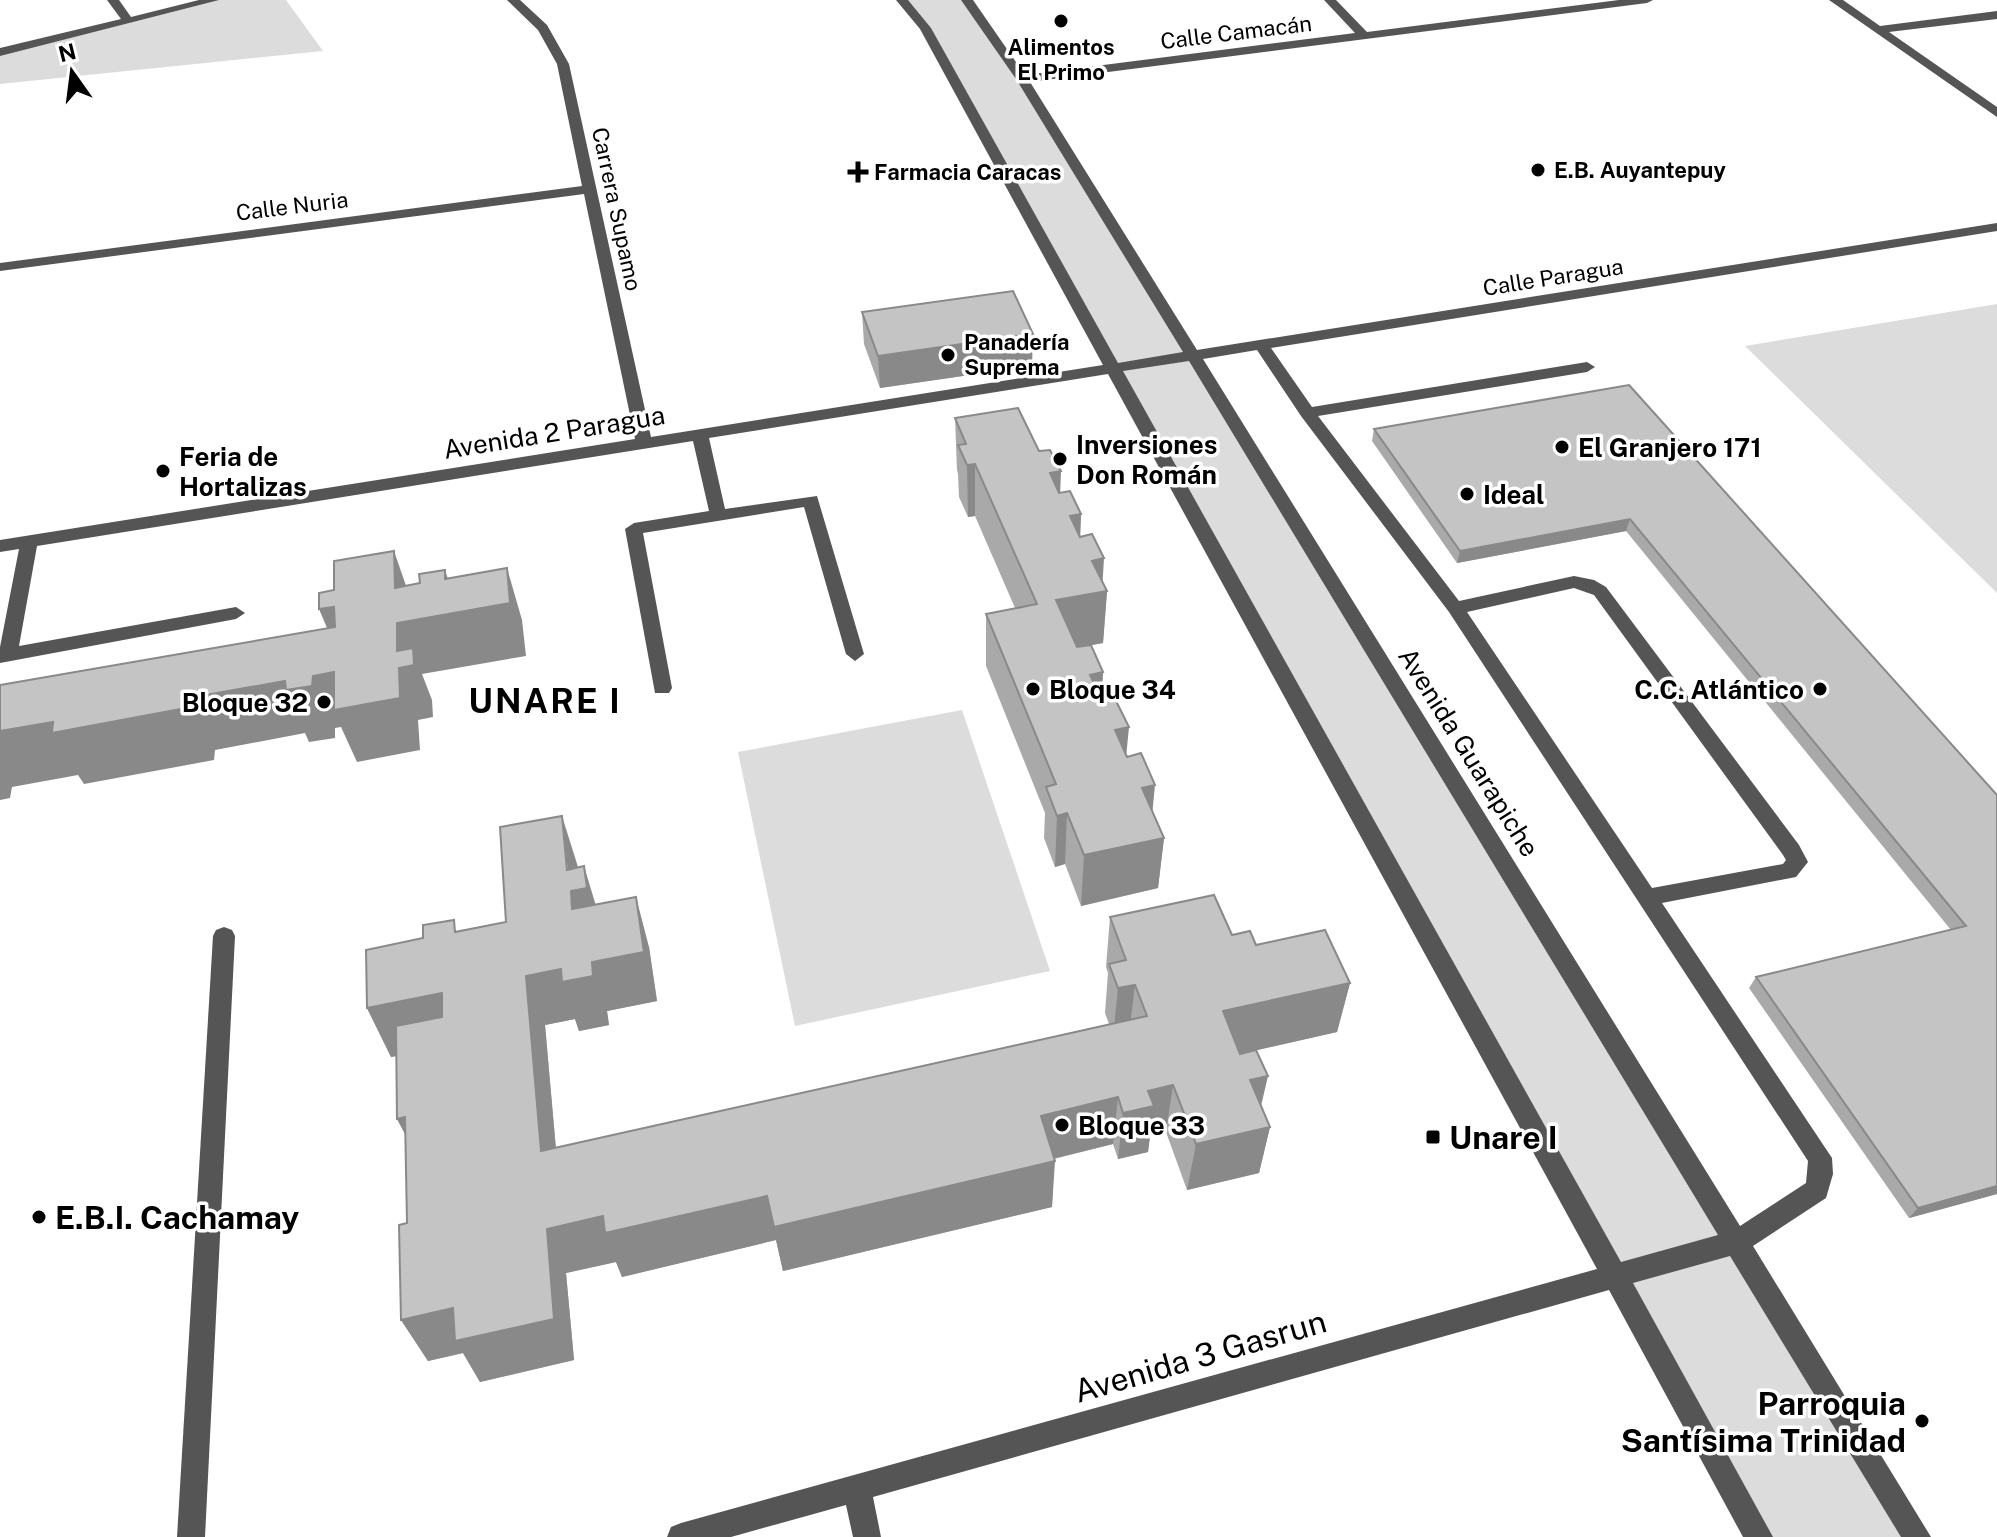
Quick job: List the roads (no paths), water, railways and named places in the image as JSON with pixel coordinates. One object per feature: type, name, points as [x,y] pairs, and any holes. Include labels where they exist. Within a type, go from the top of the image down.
[{"type":"street","points":[[113,0],[128,21]]},
{"type":"street","points":[[0,52],[213,0]]},
{"type":"street","name":"Carrera Supamo","points":[[513,0],[543,28],[563,64],[644,444]]},
{"type":"street","points":[[902,0],[925,28],[1116,370],[1759,1537]]},
{"type":"street","name":"Avenida Guarapiche","points":[[967,0],[1022,79],[1194,357],[1917,1537]]},
{"type":"street","points":[[1330,0],[1364,36]]},
{"type":"street","name":"Calle Camacán","points":[[1022,79],[1647,0]]},
{"type":"street","points":[[1835,0],[1997,113]]},
{"type":"street","points":[[1878,30],[1997,15]]},
{"type":"street","name":"Calle Nuria","points":[[0,267],[590,189]]},
{"type":"street","name":"Calle Paragua","points":[[1116,370],[1997,227]]},
{"type":"street","points":[[1262,346],[1307,413],[1455,608],[1647,897],[1789,871],[1797,862],[1792,851],[1600,591],[1588,584],[1574,582],[1455,608]]},
{"type":"street","points":[[1307,413],[1587,367]]},
{"type":"street","name":"Avenida 2 Paragua","points":[[0,546],[1116,370]]},
{"type":"street","points":[[700,435],[718,515]]},
{"type":"street","points":[[662,688],[634,529],[811,500],[855,654]]},
{"type":"street","points":[[29,542],[4,655],[236,613]]},
{"type":"street","name":"Avenida 3 Gasrun","points":[[681,1537],[1737,1242],[1817,1190],[1821,1174],[1820,1158],[1647,897]]},
{"type":"street","points":[[191,1537],[224,936]]},
{"type":"street","points":[[857,1487],[867,1537]]},
{"type":"place","name":"Alimentos El Primo","points":[[1061,21]]},
{"type":"place","name":"E.B. Auyantepuy","points":[[1538,170]]},
{"type":"place","name":"Farmacia Caracas","points":[[858,172]]},
{"type":"place","name":"Panadería Suprema","points":[[948,355]]},
{"type":"place","name":"El Granjero 171","points":[[1562,447]]},
{"type":"place","name":"Inversiones Don Román","points":[[1060,459]]},
{"type":"place","name":"Feria de Hortalizas","points":[[163,471]]},
{"type":"place","name":"Ideal","points":[[1467,494]]},
{"type":"place","name":"Bloque 34","points":[[1033,689]]},
{"type":"place","name":"C.C. Atlántico","points":[[1820,689]]},
{"type":"place","name":"Bloque 32","points":[[324,702]]},
{"type":"place","name":"Bloque 33","points":[[1062,1125]]},
{"type":"place","name":"Unare I","points":[[1433,1137]]},
{"type":"place","name":"E.B.I. Cachamay","points":[[39,1217]]},
{"type":"place","name":"Parroquia Santísima Trinidad","points":[[1922,1421]]},
{"type":"district","name":"UNARE I","points":[[545,701]]}]
